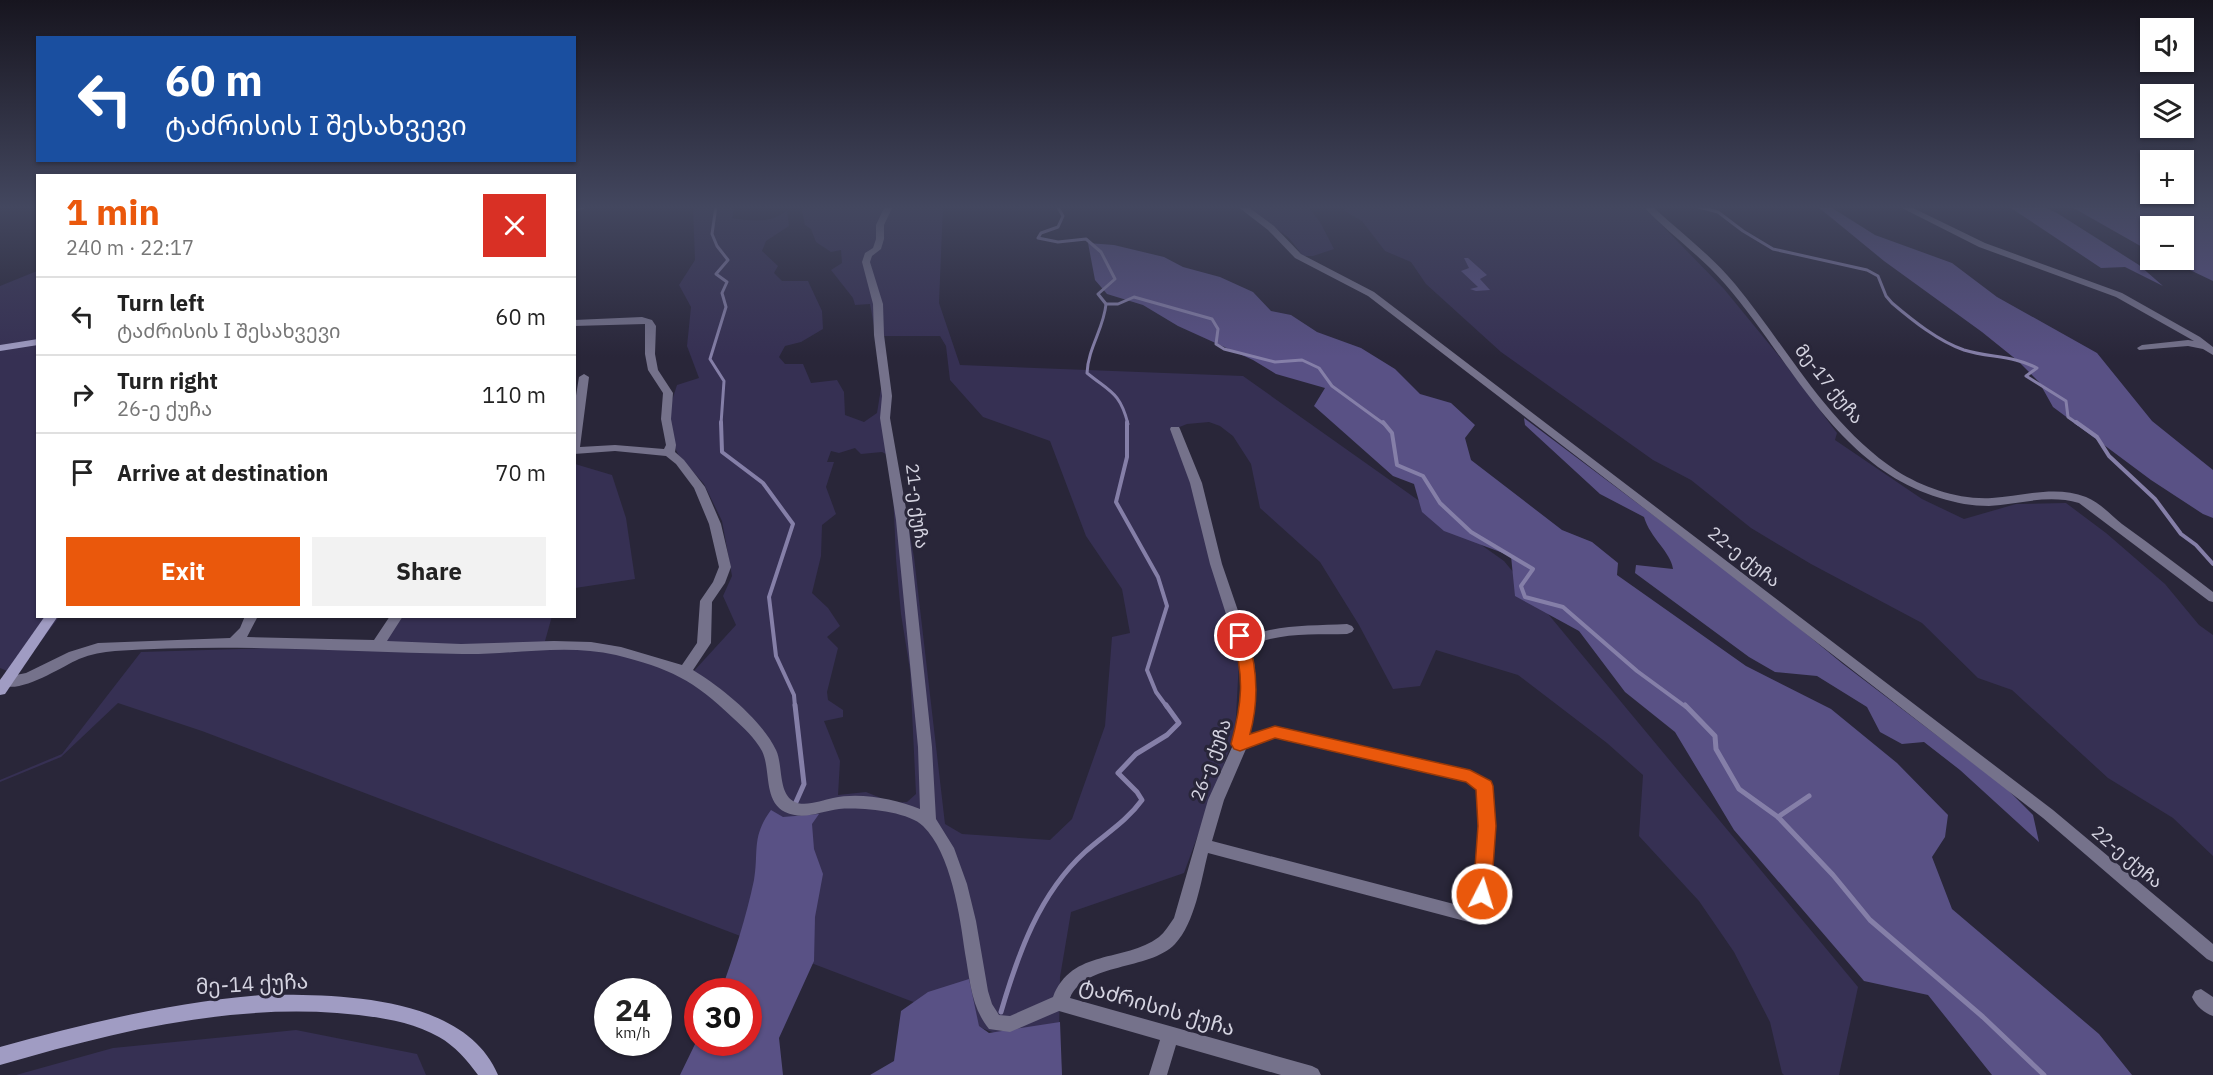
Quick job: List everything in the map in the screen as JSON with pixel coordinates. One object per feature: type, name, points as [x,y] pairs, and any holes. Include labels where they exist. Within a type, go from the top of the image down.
[{"type":"street","name":"21-ე ქუჩა","points":[[868,256],[866,262],[878,304],[879,335],[887,396],[885,418],[902,520],[925,747],[928,820]]},
{"type":"street","name":"22-ე ქუჩა","points":[[1298,256],[1371,294],[2048,814],[2213,954]]},
{"type":"street","name":"მე-17 ქუჩა","points":[[1701,256],[1730,283],[1816,400],[1849,436],[1887,468],[1924,489],[1975,502],[2054,494],[2068,495],[2083,500],[2213,598]]},
{"type":"street","points":[[2013,256],[2119,295],[2208,344]]},
{"type":"street","points":[[576,323],[642,320],[649,322],[652,369],[655,380],[668,393],[666,419],[671,445],[669,453]]},
{"type":"street","points":[[0,348],[36,342]]},
{"type":"street","points":[[2142,348],[2188,343],[2208,344]]},
{"type":"street","points":[[576,435],[584,377]]},
{"type":"street","name":"26-ე ქუჩა","points":[[1059,1003],[1064,987],[1083,972],[1152,950],[1175,932],[1181,921],[1216,800],[1240,744],[1247,717],[1248,661],[1216,564],[1196,483],[1175,429]]},
{"type":"street","points":[[576,450],[615,448],[669,453],[680,462],[699,487],[715,524],[725,567],[719,583],[706,601],[704,643],[685,672]]},
{"type":"street","points":[[3,686],[51,618]]},
{"type":"street","points":[[235,641],[245,631],[251,618]]},
{"type":"street","points":[[378,645],[396,618]]},
{"type":"street","points":[[1243,644],[1252,638],[1271,634],[1347,629]]},
{"type":"street","points":[[3,686],[39,676],[58,662],[98,648],[235,641],[485,650],[565,647],[606,649],[685,672],[703,683],[744,720],[769,751],[783,802],[792,809],[840,803],[864,804],[911,811],[928,820]]},
{"type":"street","points":[[1203,845],[1480,918],[1486,847],[1485,786],[1470,777],[1275,732],[1240,744]]},
{"type":"street","name":"ტაძრისის ქუჩა","points":[[928,820],[947,850],[969,924],[981,998],[987,1014],[995,1023],[1010,1024],[1059,1003],[1312,1075]]},
{"type":"street","name":"მე-14 ქუჩა","points":[[0,1056],[81,1033],[172,1013],[227,1005],[289,1001],[376,1009],[420,1019],[456,1036],[478,1057],[489,1075]]},
{"type":"street","points":[[1158,1075],[1171,1034]]},
{"type":"shaded area","points":[[695,256],[768,256],[778,266],[774,273],[782,281],[808,281],[822,311],[823,329],[801,342],[785,346],[779,357],[785,364],[803,364],[811,383],[837,380],[844,392],[845,415],[864,422],[877,413],[883,376],[870,304],[855,305],[853,298],[831,270],[842,263],[841,256],[941,256],[939,303],[960,365],[1243,376],[1504,561],[1858,987],[1839,1075],[1784,1075],[1782,1073],[1770,1022],[1734,952],[1699,901],[1639,836],[1643,775],[1607,743],[1518,675],[1436,650],[1420,686],[1393,689],[1359,625],[1320,562],[1260,508],[1251,464],[1233,436],[1220,426],[1209,422],[1187,424],[1172,430],[1211,541],[1239,661],[1235,734],[1184,873],[1071,912],[1060,977],[1059,1037],[1062,1075],[1000,1035],[202,731],[118,703],[61,757],[0,782],[0,780],[62,754],[141,652],[269,648],[378,651],[399,618],[551,618],[545,641],[610,645],[693,672],[736,625],[723,596],[732,576],[722,521],[704,484],[679,456],[671,440],[667,416],[677,385],[699,378],[687,346],[691,307],[679,285],[695,260]],"holes":[[[884,336],[940,336],[946,346],[950,380],[983,417],[1050,441],[1086,536],[1122,589],[1130,633],[1112,637],[1105,726],[1072,819],[1050,840],[962,834],[945,824],[914,557],[888,419]],[[855,448],[861,454],[882,452],[888,455],[893,491],[901,614],[910,670],[916,794],[907,802],[893,803],[866,792],[838,795],[840,761],[824,721],[843,717],[843,710],[828,700],[827,692],[838,648],[827,637],[840,626],[828,608],[812,593],[821,556],[822,525],[836,514],[826,487],[834,462],[827,462],[831,451],[839,453]]]},
{"type":"shaded area","points":[[1090,256],[1164,257],[1183,267],[1220,277],[1253,292],[1271,311],[1291,315],[1317,332],[1361,348],[1395,369],[1420,394],[1451,403],[1475,425],[1465,438],[1471,460],[1562,530],[1592,542],[1618,563],[1617,575],[1746,666],[1831,709],[1897,763],[1948,815],[1945,837],[1932,857],[1952,909],[2099,1034],[2132,1075],[1992,1075],[1928,995],[1864,981],[1734,830],[1675,732],[1625,692],[1579,631],[1515,596],[1511,556],[1444,531],[1422,512],[1414,484],[1393,476],[1314,406],[1325,388],[1276,374],[1253,360],[1178,326],[1143,305],[1107,294],[1095,280]]},
{"type":"shaded area","points":[[1397,256],[1692,256],[1724,289],[1783,361],[1837,433],[1835,440],[1922,499],[1964,519],[2016,504],[2066,503],[2106,533],[2165,584],[2199,625],[2213,635],[2213,856],[2173,818],[2108,778],[2012,690],[1978,678],[1922,623],[1811,564],[1751,528],[1691,480],[1653,460],[1501,352],[1426,284],[1411,262]]},
{"type":"shaded area","points":[[1878,256],[1933,256],[1952,263],[1997,297],[2097,353],[2152,421],[2213,470],[2213,518],[2203,514],[2151,480],[2053,407],[2039,382],[2018,361]]},
{"type":"shaded area","points":[[2083,256],[2125,256],[2163,286],[2125,267],[2101,268]]},
{"type":"shaded area","points":[[2194,256],[2213,256],[2213,281],[2190,270],[2194,270]]},
{"type":"shaded area","points":[[1464,258],[1468,258],[1487,275],[1480,279],[1490,290],[1470,289],[1478,287],[1461,271],[1469,268]]},
{"type":"shaded area","points":[[36,271],[36,618],[58,618],[0,696],[15,674],[0,668],[0,286]]},
{"type":"shaded area","points":[[1524,418],[1749,587],[1843,664],[2006,788],[2033,815],[2039,842],[1960,770],[1924,742],[1902,744],[1880,732],[1867,707],[1817,676],[1775,672],[1749,657],[1635,573],[1636,565],[1673,569],[1644,517],[1600,494],[1525,425]]},
{"type":"shaded area","points":[[576,464],[612,475],[626,518],[635,579],[576,588]]},
{"type":"shaded area","points":[[771,810],[783,817],[819,814],[812,824],[814,849],[823,874],[815,917],[814,961],[779,1038],[783,1075],[680,1075],[689,1056],[762,1056],[762,978],[725,978],[751,894],[758,836]]},
{"type":"shaded area","points":[[969,979],[979,1026],[989,1033],[1060,1022],[1062,1075],[870,1075],[894,1061],[901,1011],[928,992]]},
{"type":"shaded area","points":[[296,1030],[417,1054],[426,1075],[16,1075],[113,1048]]},
{"type":"waterway","points":[[721,423],[724,381],[710,359],[726,307],[722,293],[727,282],[716,274],[728,260],[725,256]]},
{"type":"waterway","points":[[1103,256],[1115,279],[1098,294],[1106,304]]},
{"type":"waterway","points":[[1805,256],[1867,270],[1878,276],[1886,296],[1892,303],[1945,341],[1964,350],[2019,361],[2037,368],[2026,376],[2066,401],[2068,417],[2078,424]]},
{"type":"waterway","points":[[1106,304],[1118,304],[1134,297],[1212,319],[1218,329],[1216,344],[1224,349],[1275,362],[1302,360],[1319,368],[1332,386],[1384,424]]},
{"type":"waterway","points":[[1106,304],[1090,355],[1087,373],[1118,399],[1128,424]]},
{"type":"waterway","points":[[1127,422],[1127,457],[1116,502],[1158,577],[1167,606],[1147,670],[1156,692],[1167,707]]},
{"type":"waterway","points":[[1383,422],[1392,433],[1397,465],[1423,476],[1440,503],[1471,532],[1533,569],[1521,586],[1525,597],[1563,607],[1637,671],[1686,707]]},
{"type":"waterway","points":[[2076,422],[2097,437],[2109,456],[2155,499],[2181,534],[2196,545],[2213,564]]},
{"type":"waterway","points":[[721,423],[722,452],[763,483],[793,524],[769,597],[776,656],[794,695],[795,707]]},
{"type":"waterway","points":[[795,705],[804,784],[796,802]]},
{"type":"waterway","points":[[1001,1012],[1032,926],[1055,887],[1085,852],[1122,821],[1142,800],[1118,773],[1136,754],[1167,735],[1179,723],[1166,705]]},
{"type":"waterway","points":[[1685,705],[1715,736],[1716,749],[1739,789],[1778,817]]},
{"type":"waterway","points":[[1778,817],[1809,796]]},
{"type":"waterway","points":[[1778,817],[1833,875],[1870,920],[1983,1017],[2044,1075]]},
{"type":"route","points":[[1240,636],[1248,661],[1249,693],[1247,717],[1240,744],[1275,732],[1470,777],[1485,786],[1487,826],[1482,894]]}]
